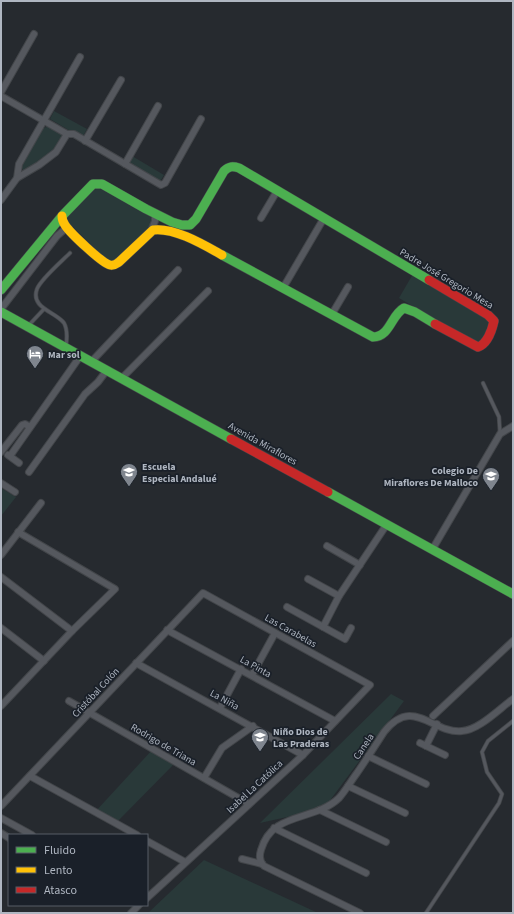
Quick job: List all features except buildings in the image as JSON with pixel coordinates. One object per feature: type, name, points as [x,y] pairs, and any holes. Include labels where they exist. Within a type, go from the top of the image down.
[{"type":"street","points":[[1,92],[34,34]]},
{"type":"street","points":[[17,178],[19,164],[80,57]]},
{"type":"street","points":[[85,141],[121,80]]},
{"type":"street","points":[[1,96],[67,134],[74,134],[161,185],[165,183],[201,119]]},
{"type":"street","points":[[125,164],[158,106]]},
{"type":"street","points":[[1,200],[17,178],[39,165],[56,152],[67,134]]},
{"type":"street","name":"Padre José Gregorio Mesa","points":[[151,231],[159,229],[190,237],[376,338],[384,334],[398,311],[402,308],[408,309],[476,347],[484,344],[494,324],[488,315],[239,168],[230,166],[223,173],[192,224],[189,225]]},
{"type":"street","points":[[1,290],[62,216],[93,184],[102,184],[155,215],[174,222],[189,225],[190,237]]},
{"type":"street","points":[[261,218],[277,190]]},
{"type":"street","points":[[62,216],[63,221],[68,228],[102,260],[112,265],[119,262],[151,231],[155,221],[155,215]]},
{"type":"street","points":[[283,288],[324,218]]},
{"type":"street","points":[[1,310],[57,236],[68,228]]},
{"type":"street","points":[[92,361],[178,270]]},
{"type":"street","points":[[332,314],[348,286]]},
{"type":"street","points":[[122,378],[208,291]]},
{"type":"street","name":"Avenida Miraflores","points":[[1,310],[513,594]]},
{"type":"street","points":[[10,456],[81,355]]},
{"type":"street","points":[[29,472],[85,394],[98,382],[107,370]]},
{"type":"street","points":[[19,463],[1,451],[22,425],[25,424],[30,427]]},
{"type":"street","points":[[432,550],[500,434],[513,426]]},
{"type":"street","points":[[1,483],[15,492]]},
{"type":"street","points":[[1,554],[41,503]]},
{"type":"street","points":[[323,627],[339,596],[387,524]]},
{"type":"street","points":[[1,706],[115,588],[18,532]]},
{"type":"street","points":[[327,546],[360,565]]},
{"type":"street","points":[[1,577],[72,631]]},
{"type":"street","points":[[308,578],[339,596]]},
{"type":"street","name":"Cristóbal Colón","points":[[1,806],[203,593]]},
{"type":"street","name":"Las Carabelas","points":[[203,593],[370,685]]},
{"type":"street","points":[[287,607],[345,639],[351,628]]},
{"type":"street","points":[[1,628],[44,661]]},
{"type":"street","name":"La Pinta","points":[[167,630],[335,721]]},
{"type":"street","points":[[252,675],[275,633]]},
{"type":"street","points":[[433,716],[513,642]]},
{"type":"street","name":"La Niña","points":[[136,663],[253,726],[303,755]]},
{"type":"street","points":[[220,708],[240,669]]},
{"type":"street","name":"Isabel La Católica","points":[[148,897],[303,755],[370,685]]},
{"type":"street","name":"Canela","points":[[262,864],[259,858],[261,849],[265,839],[274,828],[286,821],[320,810],[335,801],[348,786],[387,729],[398,720],[414,717],[425,719],[450,730],[467,730],[477,726],[513,699]]},
{"type":"street","name":"Rodrigo de Triana","points":[[69,701],[249,804]]},
{"type":"street","points":[[437,724],[423,744],[444,754]]},
{"type":"street","points":[[204,778],[222,748],[253,726]]},
{"type":"street","points":[[368,756],[426,784]]},
{"type":"street","points":[[30,776],[135,834]]},
{"type":"street","points":[[348,786],[405,813]]},
{"type":"street","points":[[320,810],[386,842]]},
{"type":"street","points":[[1,818],[30,834]]},
{"type":"street","points":[[274,828],[366,873]]},
{"type":"street","points":[[148,842],[185,862]]},
{"type":"street","points":[[242,858],[262,864],[267,868],[360,913]]},
{"type":"lane","points":[[66,347],[68,338],[64,322],[44,309],[37,299],[37,289],[70,252]]},
{"type":"lane","points":[[28,326],[44,309]]},
{"type":"lane","points":[[483,382],[499,417],[501,426],[500,434]]},
{"type":"lane","points":[[426,913],[499,803],[502,794],[487,772],[482,752],[488,741],[513,720]]},
{"type":"shaded area","points":[[54,111],[87,129],[82,138],[50,119]]},
{"type":"shaded area","points":[[48,126],[61,134],[62,136],[60,142],[47,156],[26,170],[23,170],[21,166],[42,129]]},
{"type":"shaded area","points":[[132,156],[164,175],[159,183],[127,165]]},
{"type":"shaded area","points":[[99,187],[151,216],[153,219],[151,225],[114,262],[106,259],[69,223],[67,217],[95,188]]},
{"type":"shaded area","points":[[413,274],[487,318],[490,322],[482,340],[475,343],[399,298]]},
{"type":"shaded area","points":[[1,488],[16,497],[1,516]]},
{"type":"shaded area","points":[[391,694],[404,701],[328,803],[305,813],[260,823]]},
{"type":"shaded area","points":[[153,749],[176,762],[116,823],[95,812]]},
{"type":"shaded area","points":[[204,860],[318,913],[148,913]]},
{"type":"traffic: fast","points":[[1,290],[62,216],[93,184],[102,184],[172,222],[182,225],[190,225],[196,219],[224,171],[229,167],[239,168],[429,280]]},
{"type":"traffic: fast","points":[[222,255],[373,337],[379,336],[387,330],[396,315],[404,308],[415,312],[435,324]]},
{"type":"traffic: fast","points":[[1,312],[231,439]]},
{"type":"traffic: fast","points":[[328,492],[513,594]]},
{"type":"traffic: slow","points":[[62,216],[64,224],[68,229],[94,254],[110,265],[114,265],[119,262],[153,230],[170,231],[179,234],[222,255]]},
{"type":"traffic: jam","points":[[429,280],[488,315],[494,321],[486,340],[478,347],[435,324]]},
{"type":"traffic: jam","points":[[231,439],[328,492]]},
{"type":"place","name":"Mar sol","points":[[35,369]]},
{"type":"place","name":"Escuela Especial Andalué","points":[[129,487]]},
{"type":"place","name":"Colegio De Miraflores De Malloco","points":[[491,491]]},
{"type":"place","name":"Niño Dios de Las Praderas","points":[[260,752]]}]
